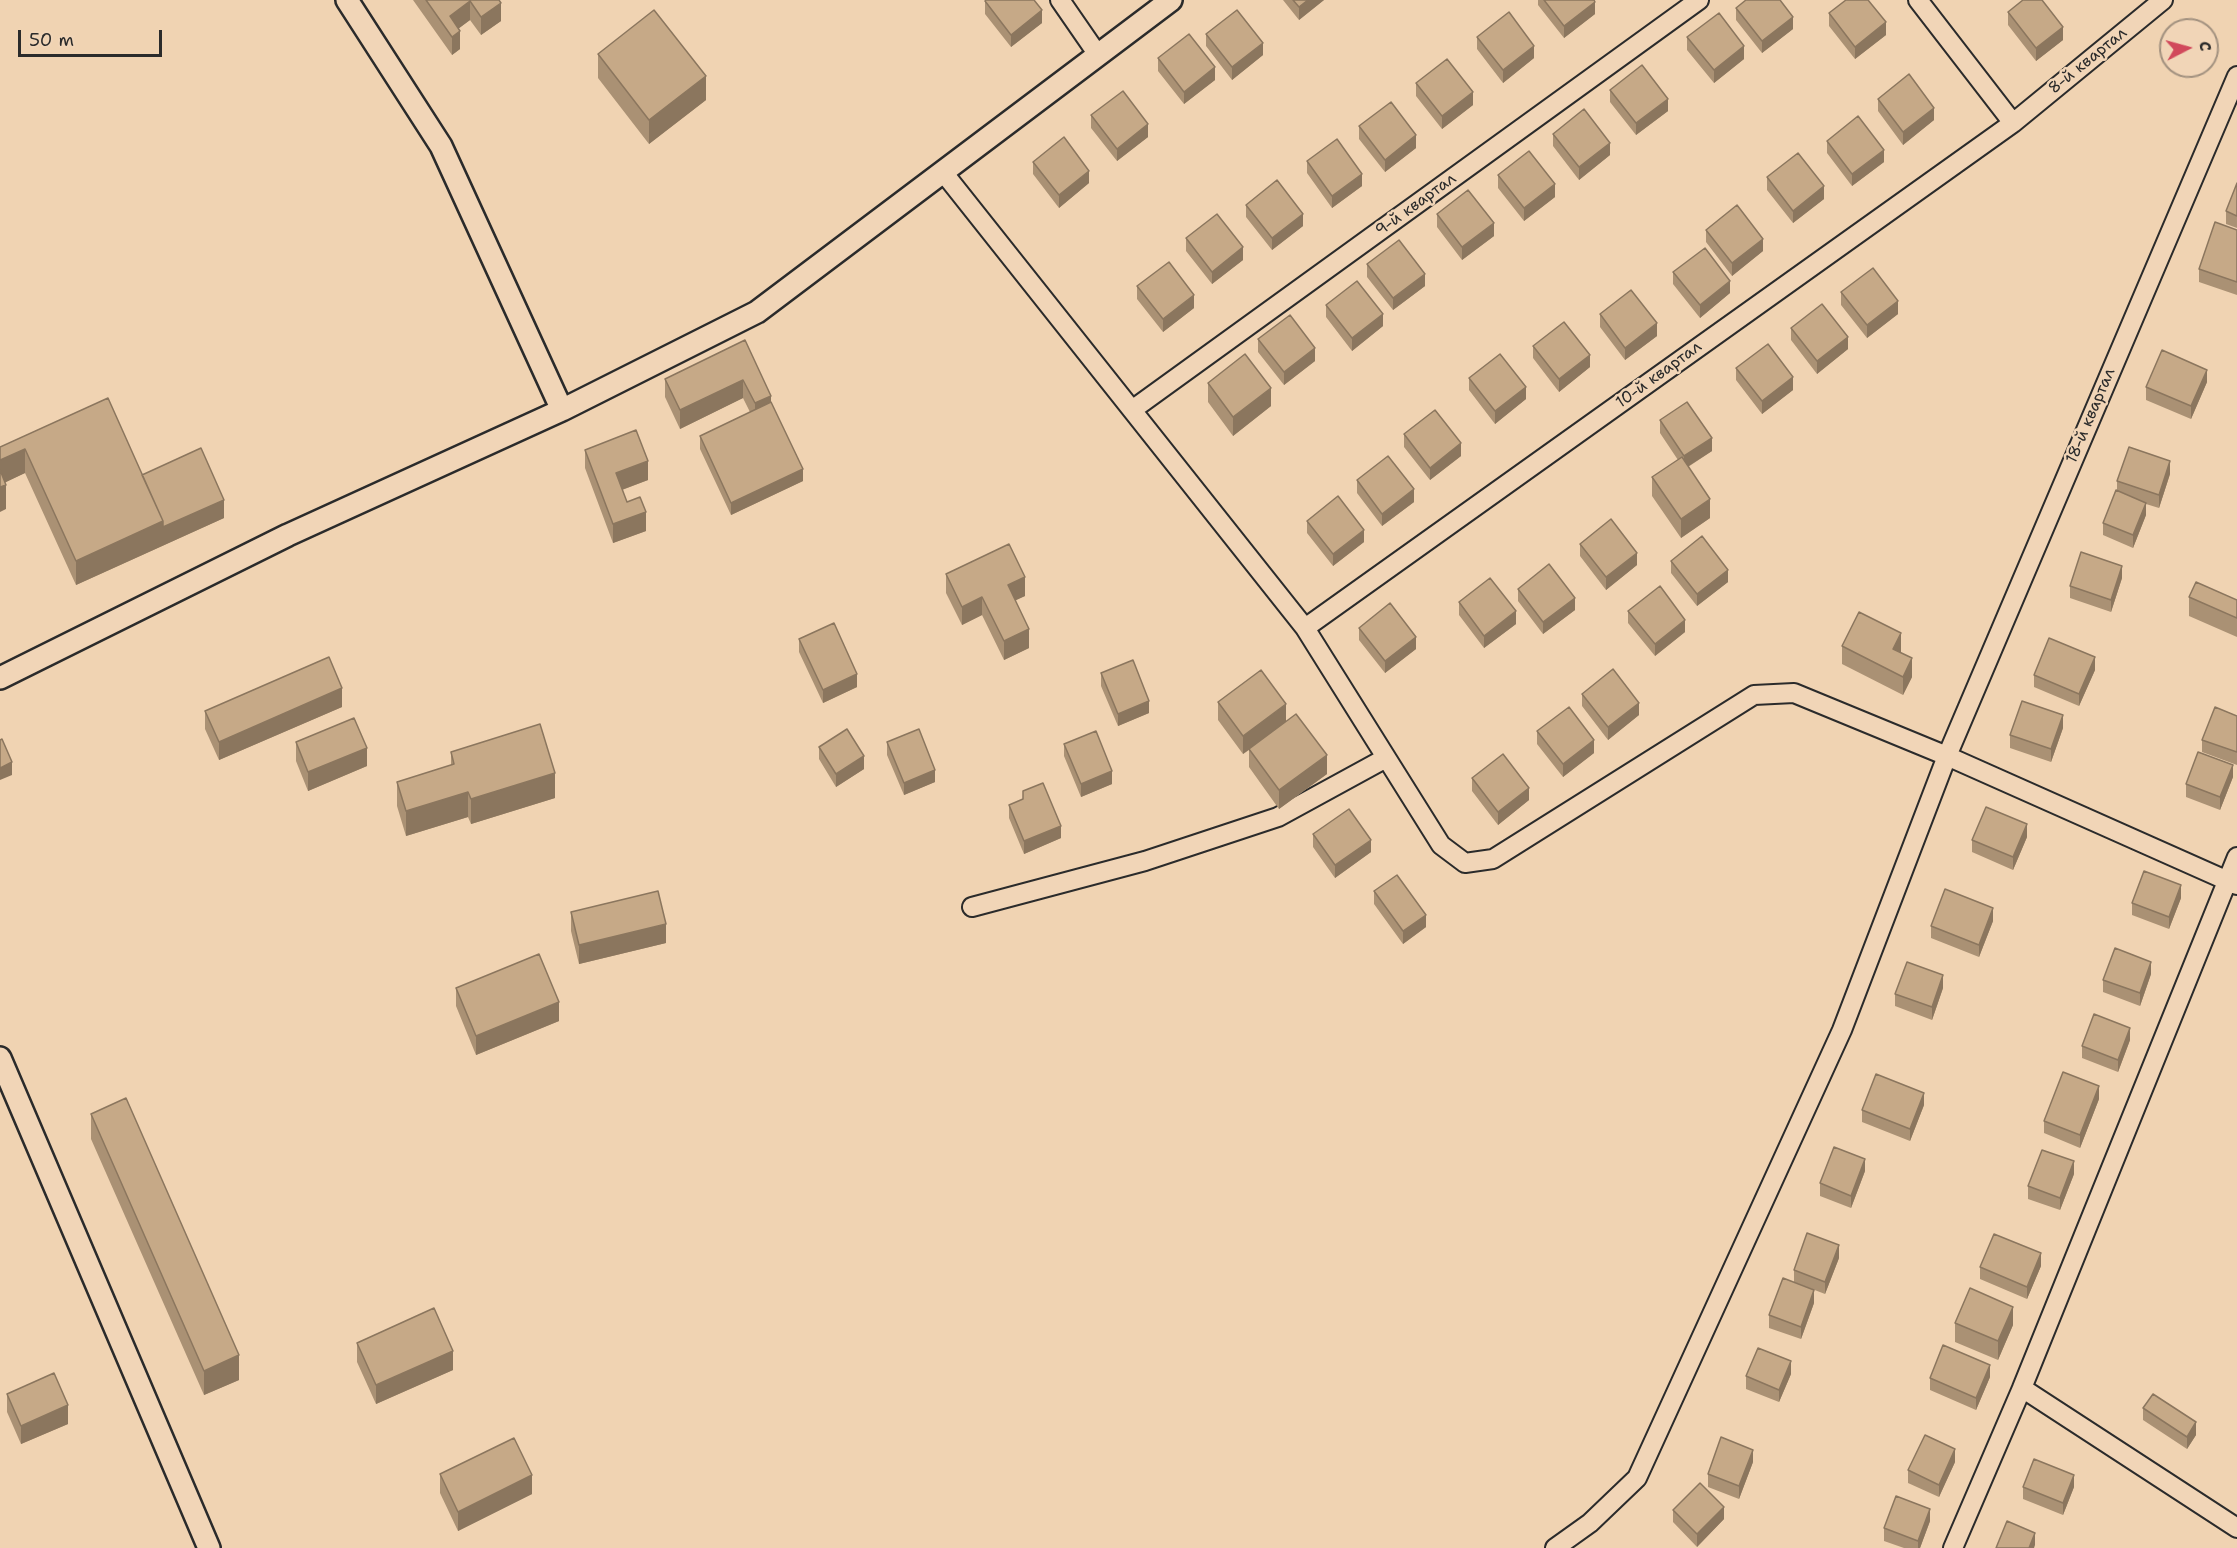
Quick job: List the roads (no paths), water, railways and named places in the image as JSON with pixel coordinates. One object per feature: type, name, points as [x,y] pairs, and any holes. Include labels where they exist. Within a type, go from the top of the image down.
[{"type":"street","points":[[347,0],[441,146],[562,410]]},
{"type":"street","points":[[1060,0],[1098,55]]},
{"type":"street","points":[[0,678],[288,535],[562,410],[757,312],[1171,0]]},
{"type":"street","name":"9-й квартал","points":[[1132,410],[1699,0]]},
{"type":"street","points":[[1918,0],[2013,123]]},
{"type":"street","name":"8-й квартал","points":[[2013,123],[2163,0]]},
{"type":"street","name":"18-й квартал","points":[[1555,1548],[1590,1523],[1637,1478],[1842,1030],[1947,756],[2237,76]]},
{"type":"street","name":"10-й квартал","points":[[1305,628],[2013,123]]},
{"type":"street","points":[[943,172],[1305,628],[1441,845],[1465,863],[1493,859],[1754,695],[1794,693],[1947,756],[2232,882]]},
{"type":"street","points":[[972,907],[1145,861],[1278,817],[1386,758]]},
{"type":"street","points":[[1953,1548],[2022,1388],[2232,882],[2237,857]]},
{"type":"street","points":[[0,1058],[209,1548]]},
{"type":"street","points":[[2022,1388],[2237,1528]]}]
